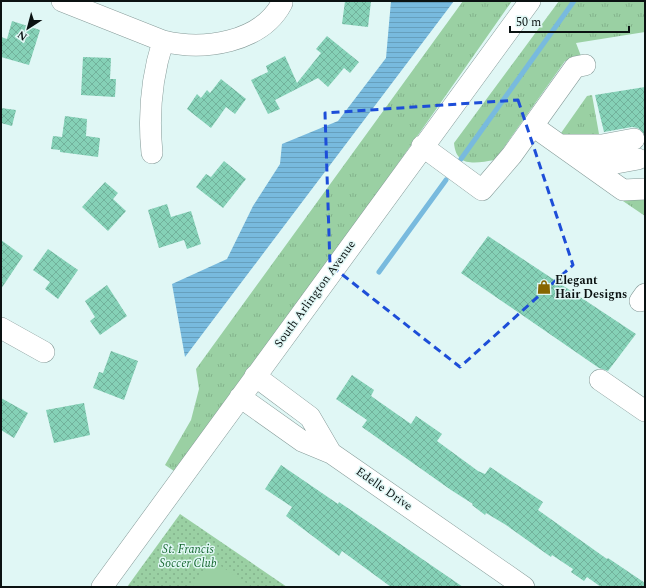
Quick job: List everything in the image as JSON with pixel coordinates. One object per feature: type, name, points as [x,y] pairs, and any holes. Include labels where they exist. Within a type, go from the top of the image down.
[{"type":"street","points":[[62,1],[163,41],[185,46],[200,46],[229,41],[257,30],[276,15],[282,3]]},
{"type":"street","name":"South Arlington Avenue","points":[[102,587],[422,146],[530,1]]},
{"type":"street","points":[[152,153],[149,123],[151,93],[156,63],[163,41]]},
{"type":"street","points":[[422,146],[482,190],[512,155],[575,67],[585,65]]},
{"type":"street","points":[[533,126],[562,145],[622,190],[645,189]]},
{"type":"street","points":[[562,145],[602,145],[637,154],[600,166],[562,145]]},
{"type":"street","points":[[1,328],[44,352]]},
{"type":"street","points":[[255,376],[310,417],[331,453]]},
{"type":"street","points":[[600,380],[645,411]]},
{"type":"street","name":"Edelle Drive","points":[[240,397],[302,441],[331,453],[524,587]]},
{"type":"highlighted area","points":[[518,100],[573,265],[460,367],[330,265],[325,113]]},
{"type":"green space","points":[[463,1],[512,1],[266,352],[177,473],[165,465],[191,420],[199,389],[196,369]]},
{"type":"green space","points":[[559,1],[645,1],[645,32],[576,43],[581,56],[578,59],[565,61],[495,160],[474,163],[463,160],[459,157],[454,143]]},
{"type":"green space","points":[[592,95],[599,134],[597,137],[570,138],[561,133],[587,96]]},
{"type":"green space","points":[[645,195],[645,216],[617,197]]},
{"type":"green space","name":"St. Francis Soccer Club","points":[[180,514],[287,587],[127,587]]},
{"type":"green space","points":[[212,560],[252,587],[192,587]]},
{"type":"water","points":[[391,1],[454,1],[185,357],[172,284],[227,259],[253,206],[280,164],[282,144],[338,121],[386,58]]},
{"type":"building","points":[[345,1],[371,1],[368,27],[342,24]]},
{"type":"building","points":[[12,21],[40,30],[29,65],[1,57],[1,37],[7,39]]},
{"type":"building","points":[[327,36],[359,62],[350,73],[344,68],[328,87],[318,78],[275,100],[280,109],[268,114],[251,80],[268,72],[266,66],[285,56],[297,83],[321,53],[316,49]]},
{"type":"building","points":[[83,57],[111,58],[110,79],[116,79],[115,97],[81,95]]},
{"type":"building","points":[[221,79],[246,99],[235,114],[226,107],[211,128],[187,109],[197,94],[201,98],[207,90],[210,93]]},
{"type":"building","points":[[645,87],[645,135],[638,128],[632,127],[604,132],[595,95]]},
{"type":"building","points":[[1,108],[16,110],[12,126],[1,123]]},
{"type":"building","points":[[65,116],[87,119],[86,136],[100,138],[98,157],[60,152],[60,150],[51,149],[53,136],[62,137]]},
{"type":"building","points":[[224,161],[246,179],[223,208],[196,187],[206,174],[211,177]]},
{"type":"building","points":[[105,182],[118,193],[113,199],[126,211],[108,231],[82,207]]},
{"type":"building","points":[[167,204],[171,217],[191,211],[201,244],[187,249],[184,240],[159,248],[148,210]]},
{"type":"building","points":[[488,236],[636,334],[608,371],[599,368],[461,273]]},
{"type":"building","points":[[1,240],[23,256],[1,289]]},
{"type":"building","points":[[48,249],[78,270],[58,299],[45,289],[50,282],[33,270]]},
{"type":"building","points":[[107,285],[127,316],[100,335],[90,321],[95,317],[85,301]]},
{"type":"building","points":[[111,351],[138,361],[124,400],[93,388],[99,372],[103,373]]},
{"type":"building","points":[[352,375],[374,390],[371,396],[411,424],[416,416],[442,434],[437,441],[478,471],[485,474],[490,467],[543,502],[538,510],[607,559],[608,558],[645,583],[645,587],[601,587],[587,577],[584,581],[571,572],[573,569],[552,555],[551,557],[506,525],[486,513],[485,515],[472,505],[473,504],[362,427],[367,420],[336,399]]},
{"type":"building","points":[[1,398],[28,413],[14,438],[1,430]]},
{"type":"building","points":[[84,403],[90,435],[54,443],[46,410]]},
{"type":"building","points":[[281,465],[338,504],[339,502],[463,587],[391,587],[342,551],[339,556],[286,516],[292,507],[265,489]]},
{"type":"waterway","points":[[461,159],[574,1]]},
{"type":"waterway","points":[[379,272],[446,180]]},
{"type":"place","name":"Elegant Hair Designs","points":[[544,287]]}]
